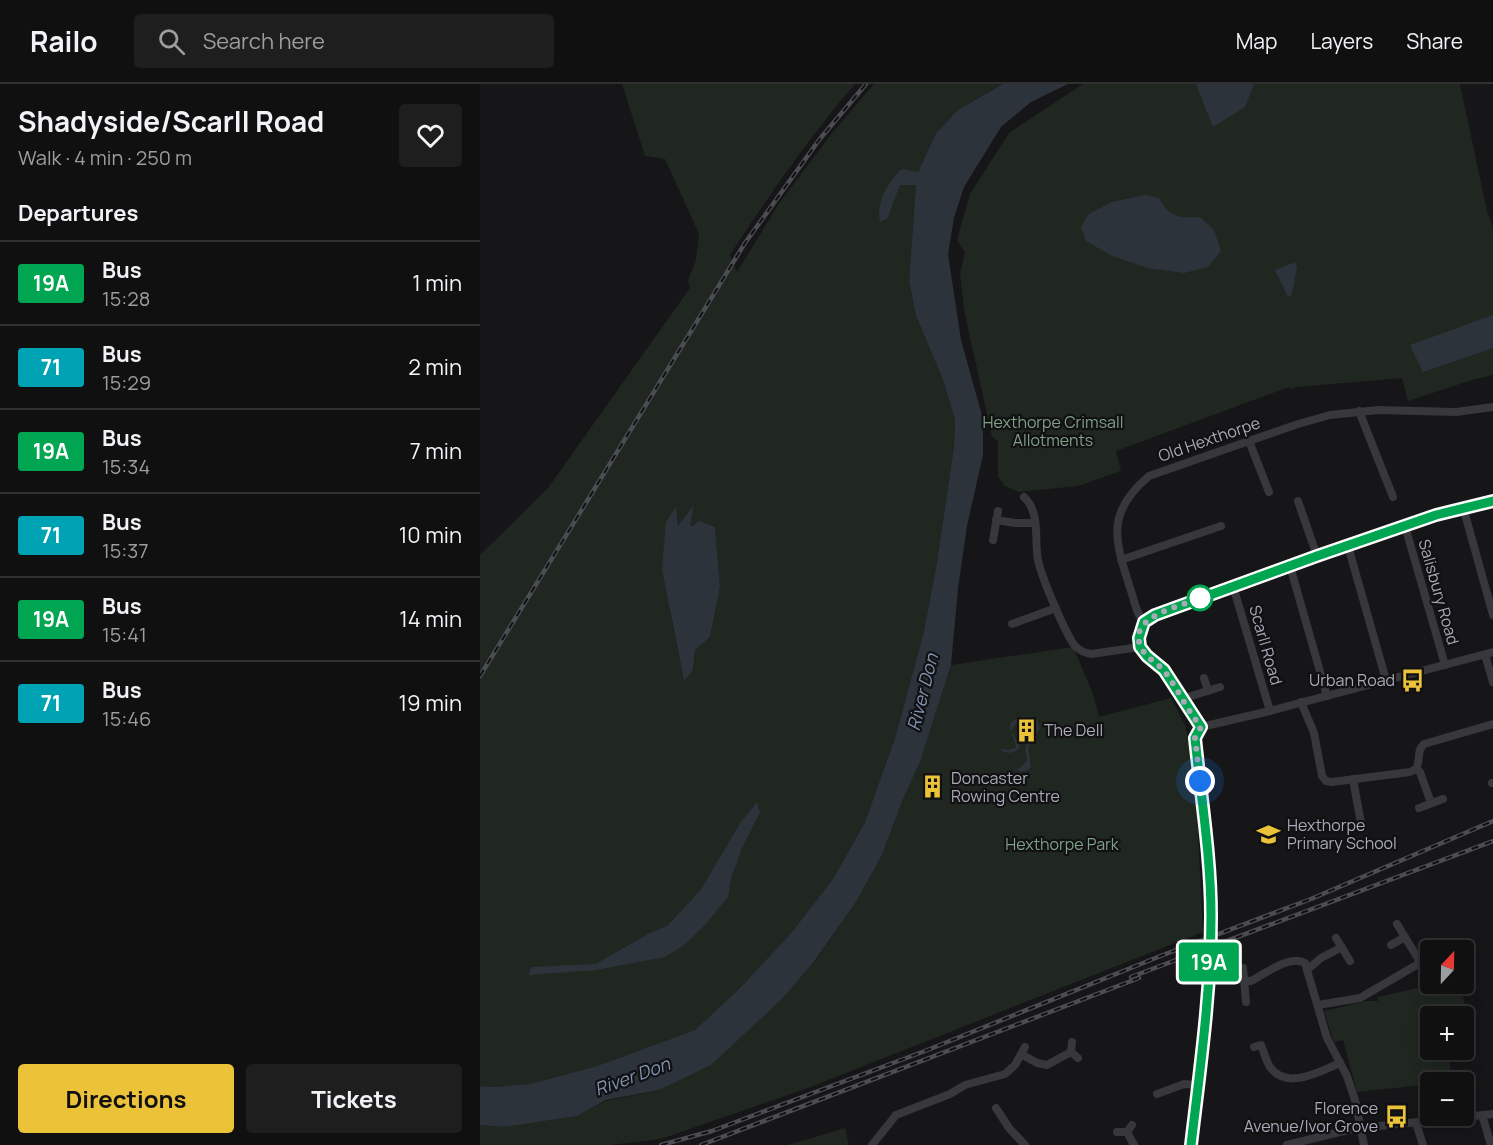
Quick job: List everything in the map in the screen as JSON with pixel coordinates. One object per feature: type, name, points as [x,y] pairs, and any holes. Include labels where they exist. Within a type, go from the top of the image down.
[{"type":"street","name":"Old Hexthorpe","points":[[1144,622],[1139,614],[1121,560],[1117,535],[1119,515],[1130,494],[1140,483],[1159,472],[1311,420],[1359,411],[1456,412],[1493,407]]},
{"type":"street","points":[[1359,411],[1393,497]]},
{"type":"street","points":[[1250,441],[1269,492]]},
{"type":"street","points":[[1024,498],[1031,504],[1038,561],[1056,608],[1075,646],[1091,654],[1140,647]]},
{"type":"street","points":[[1298,501],[1317,556]]},
{"type":"street","points":[[1201,727],[1164,670],[1140,647],[1139,638],[1144,622],[1155,615],[1317,556],[1463,507],[1493,501]]},
{"type":"street","points":[[1463,507],[1493,615]]},
{"type":"street","points":[[993,540],[997,515],[1015,523],[1035,523]]},
{"type":"street","points":[[1121,560],[1221,526]]},
{"type":"street","name":"Salisbury Road","points":[[1405,526],[1445,665]]},
{"type":"street","points":[[1348,546],[1386,680]]},
{"type":"street","points":[[1290,566],[1327,696]]},
{"type":"street","name":"Scarll Road","points":[[1233,586],[1270,711]]},
{"type":"street","points":[[1012,624],[1056,608]]},
{"type":"street","points":[[1191,1145],[1205,1043],[1211,917],[1195,738],[1201,727],[1489,653],[1493,682]]},
{"type":"street","points":[[1204,678],[1208,691]]},
{"type":"street","points":[[1182,699],[1220,687]]},
{"type":"street","points":[[1301,702],[1314,732],[1323,779],[1332,782],[1410,772],[1416,769],[1420,761],[1419,750],[1424,744],[1493,724]]},
{"type":"street","points":[[1416,769],[1420,772],[1431,803]]},
{"type":"street","points":[[1353,779],[1361,823]]},
{"type":"street","points":[[1419,808],[1443,798]]},
{"type":"street","points":[[1318,1005],[1360,998],[1420,963],[1396,924]]},
{"type":"street","points":[[1391,945],[1405,937]]},
{"type":"street","points":[[1336,938],[1350,961]]},
{"type":"street","points":[[1308,969],[1321,958],[1342,947]]},
{"type":"street","points":[[1244,981],[1251,981],[1294,960],[1305,963],[1327,1038],[1347,1076],[1355,1100],[1364,1145]]},
{"type":"street","points":[[1243,968],[1246,1002]]},
{"type":"street","points":[[1254,1047],[1261,1045],[1270,1067],[1279,1075],[1290,1079],[1303,1078],[1340,1063]]},
{"type":"street","points":[[872,1145],[896,1115],[950,1094],[965,1085],[1005,1074],[1015,1065],[1023,1050],[1037,1063],[1047,1065],[1074,1051]]},
{"type":"street","points":[[1157,1094],[1184,1084],[1198,1085]]},
{"type":"street","points":[[996,1108],[1007,1117],[1025,1145]]},
{"type":"street","points":[[1288,1145],[1335,1132],[1360,1128],[1493,1114]]},
{"type":"street","points":[[1482,1116],[1491,1145]]},
{"type":"street","points":[[1416,1123],[1423,1145]]},
{"type":"street","points":[[1117,1131],[1130,1128],[1134,1145]]},
{"type":"green space","points":[[622,84],[855,84],[790,167],[730,255],[737,272],[780,202],[832,133],[874,84],[1003,84],[958,110],[936,133],[918,172],[900,184],[916,185],[909,281],[916,316],[943,380],[955,420],[954,446],[924,631],[895,738],[865,822],[833,879],[792,932],[739,989],[695,1030],[597,1066],[530,1084],[480,1086],[480,555],[548,488],[690,288],[688,280],[696,260],[699,234],[665,159],[645,156]],"holes":[[[694,506],[690,526],[715,527],[720,587],[710,637],[695,650],[693,670],[684,681],[670,612],[676,508],[678,526]]]},
{"type":"green space","name":"Hexthorpe Crimsall Allotments","points":[[1083,84],[1460,84],[1487,211],[1493,227],[1493,375],[1408,401],[1402,378],[1290,389],[1289,387],[1116,451],[1121,471],[1078,486],[1019,492],[1005,486],[998,477],[998,441],[992,437],[964,310],[960,273],[965,253],[957,240],[970,194],[1009,133]]},
{"type":"green space","name":"Hexthorpe Park","points":[[1073,647],[1093,694],[1099,717],[1171,698],[1185,725],[1197,813],[1203,932],[808,1088],[661,1139],[610,1145],[480,1145],[480,1125],[504,1127],[576,1116],[606,1101],[659,1090],[783,998],[815,961],[856,902],[882,855],[920,762],[951,665]]},
{"type":"green space","points":[[1420,987],[1420,994],[1462,994],[1465,1006],[1420,1006],[1420,1060],[1449,1060],[1451,1072],[1420,1072],[1420,1085],[1357,1092],[1343,1040],[1334,1042],[1324,1011],[1367,1001],[1378,1001],[1378,997]]},
{"type":"green space","points":[[845,1128],[849,1145],[788,1145]]},
{"type":"water","name":"River Don","points":[[1003,84],[1068,84],[1031,102],[1001,127],[964,187],[954,218],[948,254],[961,340],[983,419],[983,455],[967,526],[958,588],[951,665],[920,762],[882,855],[856,902],[813,963],[783,998],[711,1065],[659,1090],[606,1100],[577,1116],[504,1127],[480,1125],[480,1086],[530,1084],[597,1066],[695,1030],[739,989],[792,932],[833,879],[865,822],[895,738],[924,631],[937,562],[954,446],[955,420],[943,380],[916,316],[909,281],[916,185],[900,185],[887,219],[880,222],[880,207],[888,186],[902,169],[918,172],[936,133],[958,110]]},
{"type":"water","points":[[1196,84],[1254,84],[1245,107],[1213,127]]},
{"type":"water","points":[[1145,195],[1159,198],[1167,210],[1176,215],[1200,217],[1214,230],[1221,251],[1208,267],[1184,273],[1147,268],[1110,255],[1086,241],[1081,227],[1089,214],[1112,202]]},
{"type":"water","points":[[1295,262],[1297,267],[1292,294],[1288,297],[1275,270]]},
{"type":"water","points":[[1493,315],[1493,348],[1423,372],[1410,345]]},
{"type":"water","points":[[694,505],[690,526],[699,521],[715,527],[720,587],[710,637],[695,650],[693,670],[684,681],[662,569],[666,522],[676,507],[678,526]]},
{"type":"water","points":[[1028,716],[1037,719],[1040,728],[1028,747],[1031,767],[1029,770],[1022,772],[1018,769],[1027,760],[1027,744],[1037,728],[1032,721],[1024,719],[1017,723],[1011,731],[1011,724],[1019,718]]},
{"type":"water","points":[[1011,731],[1019,744],[1019,749],[1006,753],[1000,749],[1016,748]]},
{"type":"water","points":[[757,802],[760,812],[742,848],[731,878],[728,897],[705,925],[684,945],[665,957],[596,970],[529,975],[531,967],[596,964],[648,934],[667,926],[700,891],[741,822]]},
{"type":"railway","points":[[480,676],[745,243],[819,140],[866,84]]},
{"type":"railway","points":[[661,1145],[712,1131],[925,1051],[1163,955],[1311,899],[1493,821]]},
{"type":"railway","points":[[1131,977],[1493,841]]},
{"type":"railway","points":[[701,1145],[1139,978]]},
{"type":"bus line","name":"19A","points":[[1191,1145],[1205,1043],[1211,917],[1195,738],[1201,727],[1164,670],[1140,647],[1139,638],[1142,626],[1155,615],[1233,586],[1436,515],[1493,501]]},
{"type":"place","name":"Urban Road","points":[[1413,680]]},
{"type":"place","name":"The Dell","points":[[1026,730]]},
{"type":"place","name":"Doncaster Rowing Centre","points":[[933,787]]},
{"type":"place","name":"Hexthorpe Primary School","points":[[1269,834]]},
{"type":"place","name":"Florence Avenue/Ivor Grove","points":[[1396,1117]]},
{"type":"route","points":[[1200,598],[1150,618],[1144,622],[1139,638],[1143,652],[1164,670],[1201,727],[1195,738],[1200,781]]}]
